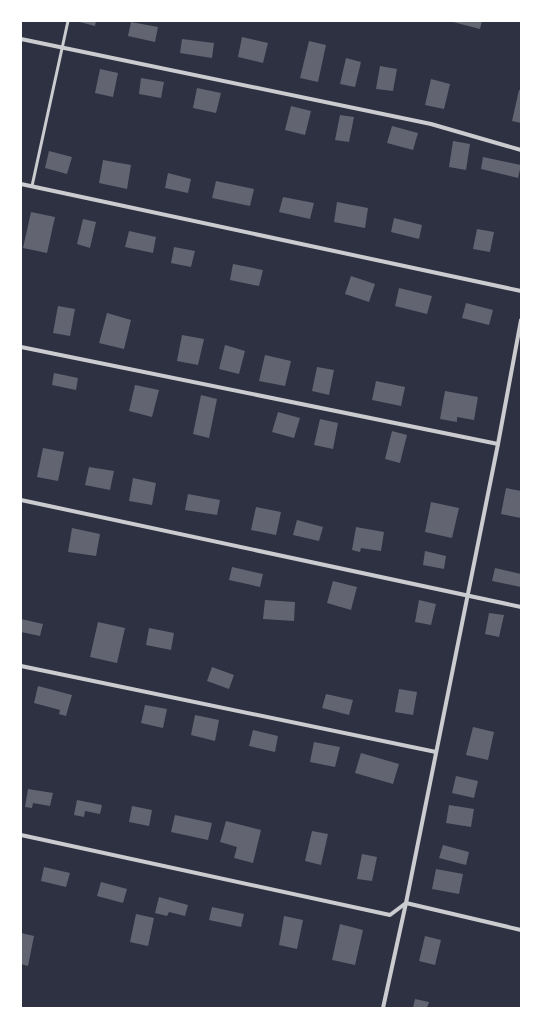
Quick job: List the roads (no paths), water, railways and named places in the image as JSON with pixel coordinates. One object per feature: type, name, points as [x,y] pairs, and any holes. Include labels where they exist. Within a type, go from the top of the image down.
[{"type":"street","points":[[21,39],[431,124],[521,150]]},
{"type":"street","points":[[21,184],[521,291]]},
{"type":"street","points":[[382,1008],[406,903],[498,444],[521,320]]},
{"type":"street","points":[[21,347],[498,444]]},
{"type":"street","points":[[21,500],[521,607]]},
{"type":"street","points":[[21,666],[436,752]]},
{"type":"street","points":[[21,835],[390,915],[406,903]]},
{"type":"street","points":[[406,903],[521,930]]},
{"type":"lane","points":[[32,186],[68,21]]}]
